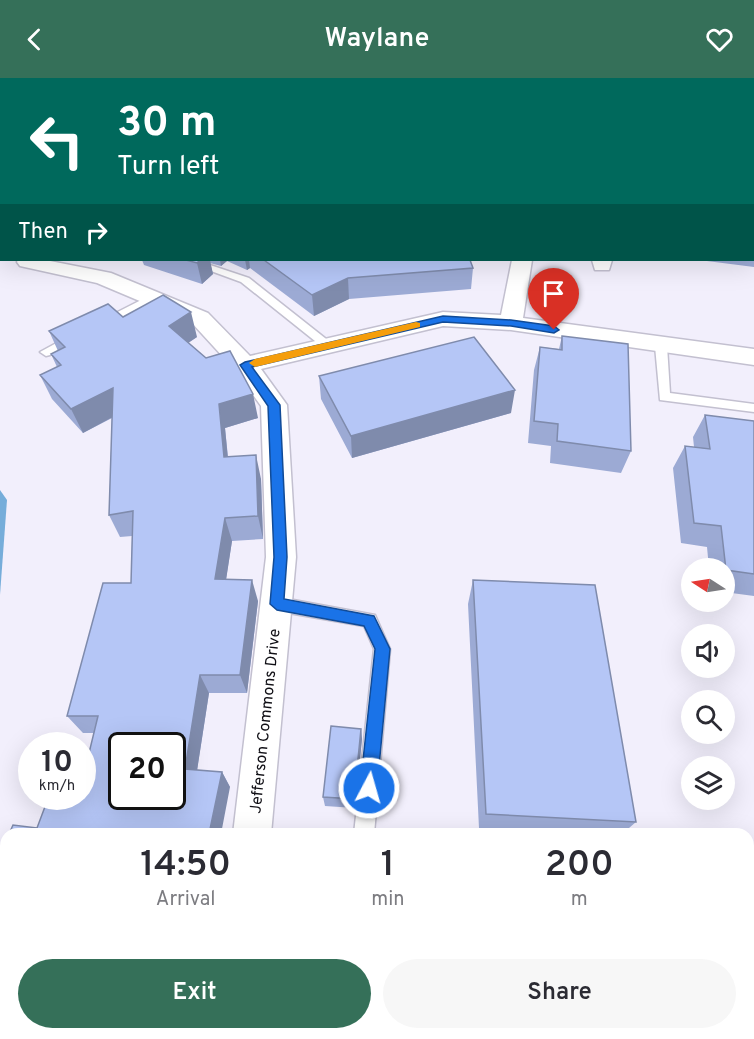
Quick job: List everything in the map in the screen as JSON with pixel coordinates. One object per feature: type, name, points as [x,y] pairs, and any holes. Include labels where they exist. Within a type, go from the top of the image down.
[{"type":"street","name":"Jefferson Commons Drive","points":[[28,261],[103,278],[200,318],[245,365],[274,405],[281,557],[253,828]]},
{"type":"street","points":[[511,323],[522,261]]},
{"type":"street","points":[[245,365],[443,319],[511,323],[661,346],[754,357]]},
{"type":"lane","points":[[189,261],[245,280],[329,346]]},
{"type":"lane","points":[[46,352],[151,298]]},
{"type":"lane","points":[[661,346],[664,397],[754,408]]},
{"type":"lane","points":[[277,604],[369,620],[382,649],[365,828]]},
{"type":"water","points":[[0,490],[7,500],[0,595]]},
{"type":"building","points":[[265,261],[470,261],[473,268],[348,278],[312,295]]},
{"type":"building","points":[[163,295],[191,312],[169,326],[206,358],[230,351],[253,394],[219,404],[224,457],[256,455],[258,516],[225,518],[215,579],[252,580],[240,675],[200,675],[186,763],[186,732],[108,732],[108,810],[186,810],[186,769],[222,772],[210,828],[37,828],[44,810],[96,810],[96,732],[94,732],[98,716],[67,716],[103,583],[131,583],[133,511],[109,515],[113,388],[71,409],[40,375],[61,365],[51,354],[65,347],[49,331],[108,304],[123,317]]},
{"type":"building","points":[[562,336],[628,344],[631,451],[557,441],[558,424],[534,421],[540,347],[562,350]]},
{"type":"building","points":[[474,337],[515,390],[351,436],[319,376]]},
{"type":"building","points":[[705,415],[754,421],[754,574],[735,571],[735,558],[725,558],[721,526],[694,523],[685,446],[710,449]]},
{"type":"building","points":[[473,580],[595,585],[636,822],[486,814]]},
{"type":"building","points":[[331,726],[361,729],[354,799],[323,797]]},
{"type":"building","points":[[13,825],[37,828],[12,828]]},
{"type":"slow traffic","points":[[255,363],[416,325]]},
{"type":"route","points":[[369,788],[382,649],[369,620],[277,604],[281,557],[274,405],[245,365],[443,319],[511,323],[554,330]]}]
